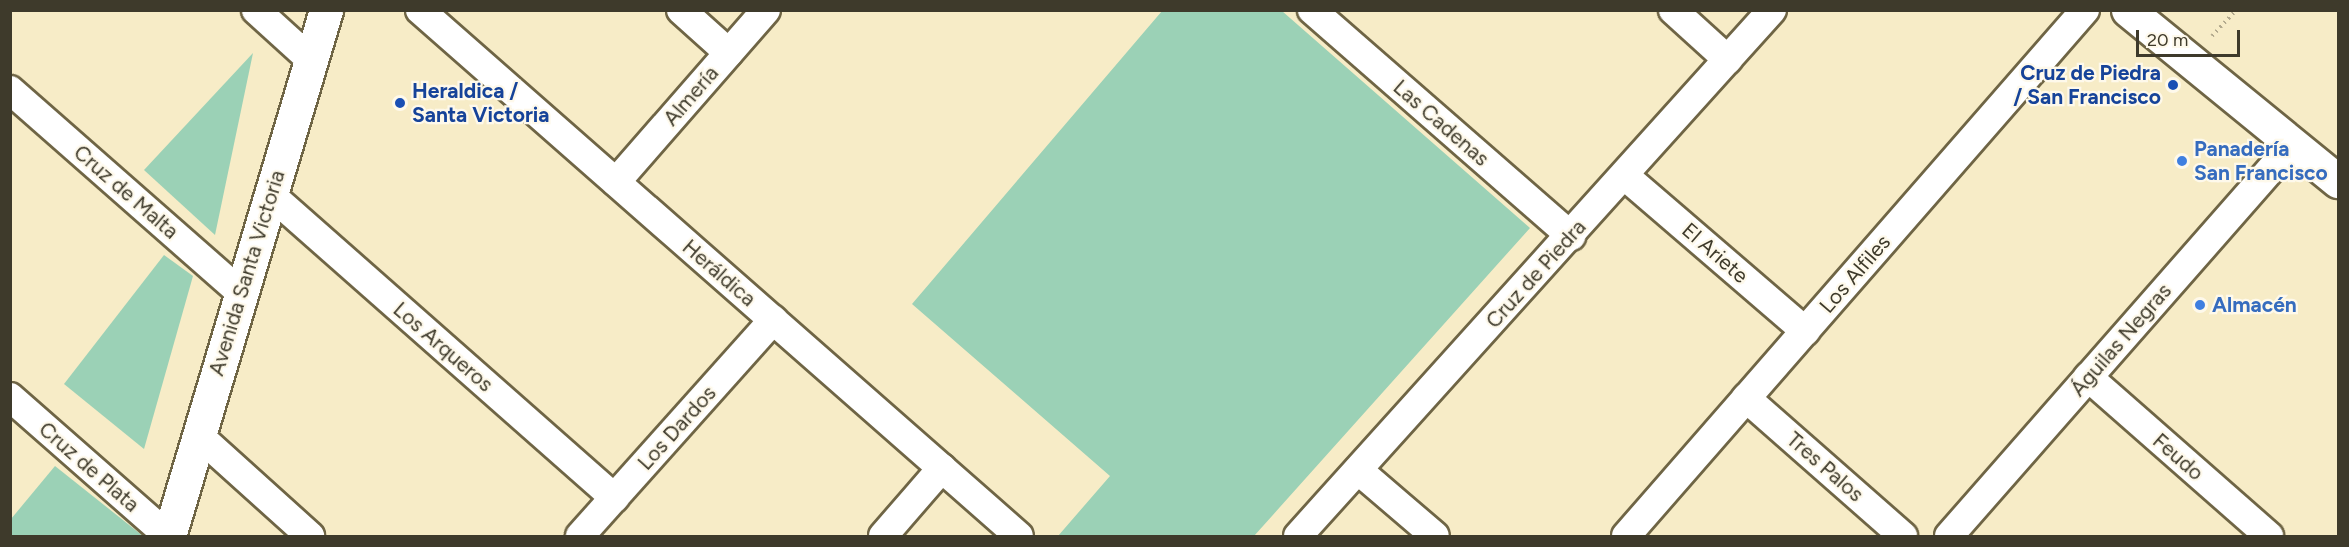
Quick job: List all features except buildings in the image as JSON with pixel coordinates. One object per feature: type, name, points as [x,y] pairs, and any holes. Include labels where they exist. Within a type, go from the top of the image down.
[{"type":"street","points":[[256,10],[311,60]]},
{"type":"street","name":"Avenida Santa Victoria","points":[[169,537],[326,10]]},
{"type":"street","name":"Heráldica","points":[[420,10],[1019,537]]},
{"type":"street","points":[[681,10],[729,53]]},
{"type":"street","name":"Almería","points":[[616,182],[766,10]]},
{"type":"street","name":"Las Cadenas","points":[[1312,10],[1571,236]]},
{"type":"street","points":[[1672,10],[1728,60]]},
{"type":"street","name":"Cruz de Piedra","points":[[1298,537],[1772,10]]},
{"type":"street","name":"Los Alfiles","points":[[1626,537],[2085,10]]},
{"type":"street","points":[[2128,10],[2338,181]]},
{"type":"street","name":"Cruz de Malta","points":[[10,90],[241,293]]},
{"type":"street","name":"Águilas Negras","points":[[1949,537],[2293,144]]},
{"type":"street","name":"El Ariete","points":[[1625,176],[1805,331]]},
{"type":"street","name":"Los Arqueros","points":[[271,195],[615,498]]},
{"type":"street","name":"Los Dardos","points":[[580,537],[773,320]]},
{"type":"street","name":"Feudo","points":[[2088,377],[2269,537]]},
{"type":"street","name":"Cruz de Plata","points":[[10,397],[169,537]]},
{"type":"street","name":"Tres Palos","points":[[1746,398],[1904,537]]},
{"type":"street","points":[[198,435],[310,537]]},
{"type":"street","points":[[883,537],[942,468]]},
{"type":"street","points":[[1359,470],[1435,537]]},
{"type":"green space","points":[[1162,11],[1282,11],[1530,228],[1254,536],[1058,536],[1110,476],[912,304]]},
{"type":"green space","points":[[253,53],[215,235],[144,170]]},
{"type":"green space","points":[[164,255],[193,276],[144,449],[64,384]]},
{"type":"green space","points":[[55,466],[143,536],[11,536],[11,519]]},
{"type":"place","name":"Cruz de Piedra / San Francisco","points":[[2173,85]]},
{"type":"place","name":"Heraldica / Santa Victoria","points":[[400,103]]},
{"type":"place","name":"Panadería San Francisco","points":[[2182,161]]},
{"type":"place","name":"Almacén","points":[[2200,305]]}]
